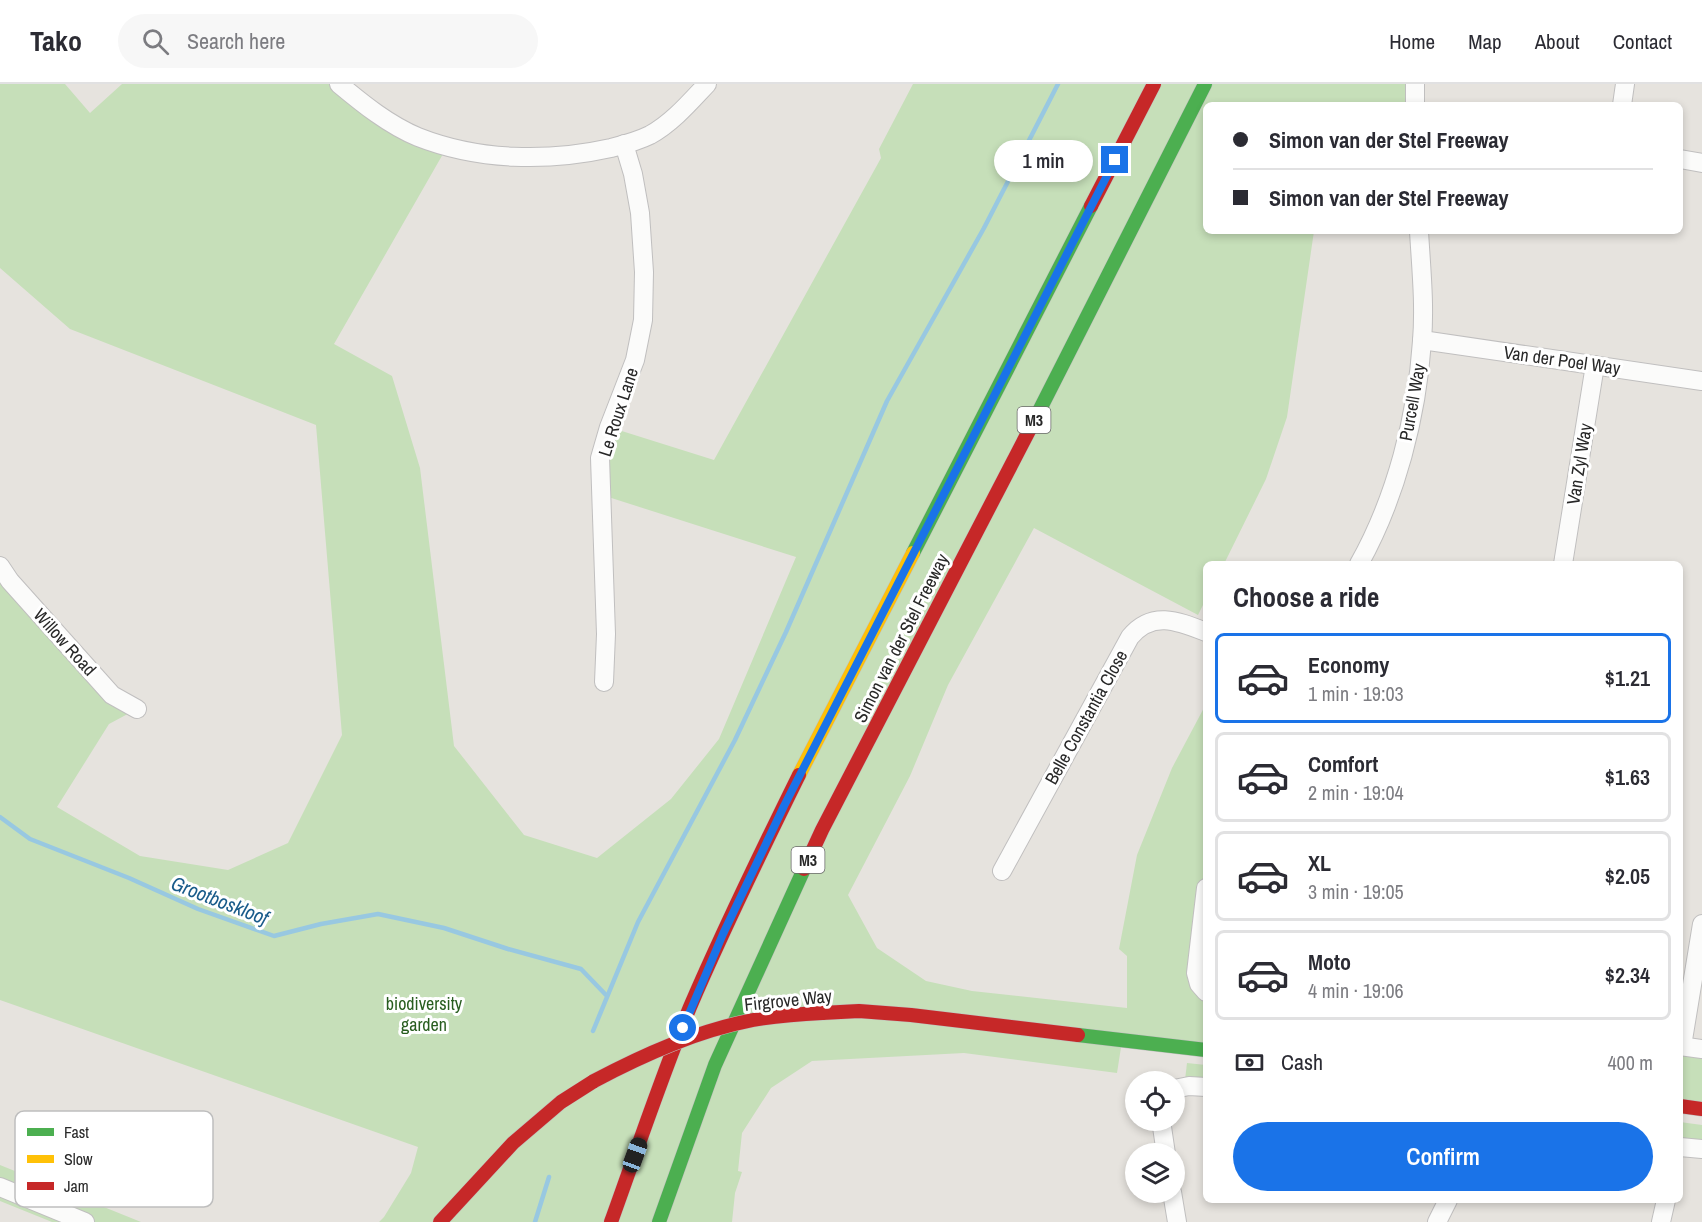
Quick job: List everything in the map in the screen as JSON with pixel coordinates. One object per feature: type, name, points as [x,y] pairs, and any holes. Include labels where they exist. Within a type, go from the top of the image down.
[{"type":"main road","name":"Simon van der Stel Freeway","points":[[611,1222],[690,1008],[723,934],[779,817],[1154,84]]},
{"type":"main road","name":"Simon van der Stel Freeway","points":[[659,1222],[715,1065],[822,830],[1205,84]]},
{"type":"main road","name":"Firgrove Way","points":[[440,1222],[513,1143],[552,1109],[594,1081],[633,1060],[688,1037],[745,1022],[781,1016],[859,1011],[911,1015],[1203,1050]]},
{"type":"main road","points":[[1683,1106],[1702,1109]]},
{"type":"street","points":[[339,84],[374,112],[408,132],[447,147],[513,157],[579,154],[624,144],[650,135],[670,121],[707,84]]},
{"type":"street","points":[[1414,102],[1415,84]]},
{"type":"street","points":[[1622,102],[1625,84]]},
{"type":"street","name":"Le Roux Lane","points":[[604,682],[606,634],[600,458],[609,427],[635,360],[643,320],[644,272],[640,213],[633,174],[624,144]]},
{"type":"street","points":[[1683,160],[1702,163]]},
{"type":"street","name":"Purcell Way","points":[[1361,561],[1380,523],[1401,459],[1419,372],[1423,304],[1419,234]]},
{"type":"street","name":"Van der Poel Way","points":[[1422,340],[1702,381]]},
{"type":"street","name":"Van Zyl Way","points":[[1563,561],[1595,365]]},
{"type":"street","name":"Willow Road","points":[[0,566],[10,581],[112,695],[137,709]]},
{"type":"street","name":"Belle Constantia Close","points":[[1002,871],[1137,628],[1145,623],[1165,620],[1203,631]]},
{"type":"street","points":[[1203,916],[1197,973],[1199,984],[1203,989]]},
{"type":"street","points":[[1683,1034],[1702,924]]},
{"type":"street","points":[[1683,1046],[1702,1048]]},
{"type":"street","points":[[1683,1147],[1702,1149]]},
{"type":"street","points":[[0,1187],[15,1193]]},
{"type":"street","points":[[1174,1203],[1177,1222]]},
{"type":"street","points":[[1437,1222],[1446,1203]]},
{"type":"street","points":[[1661,1222],[1665,1203]]},
{"type":"street","points":[[49,1207],[85,1222]]},
{"type":"green space","name":"biodiversity garden","points":[[0,84],[65,84],[90,113],[122,84],[339,84],[447,147],[334,344],[392,376],[420,468],[454,746],[524,835],[597,858],[671,799],[719,739],[796,557],[602,495],[609,427],[714,460],[881,158],[879,149],[913,84],[1415,84],[1415,102],[1203,102],[1203,234],[1314,234],[1287,417],[1266,479],[1225,561],[1203,561],[1203,605],[1198,615],[1034,528],[948,685],[910,776],[848,895],[877,948],[926,981],[972,991],[1127,1008],[1127,956],[1119,949],[1137,855],[1172,768],[1203,710],[1203,911],[1199,941],[1203,970],[1203,1050],[1122,1041],[1117,1073],[964,1053],[812,1061],[771,1088],[742,1133],[738,1171],[742,1172],[735,1193],[732,1222],[379,1222],[411,1173],[418,1147],[0,1000],[0,566],[137,709],[109,724],[57,807],[140,856],[228,870],[288,843],[342,735],[316,425],[70,329],[0,268]]},
{"type":"green space","points":[[1683,1046],[1702,1049],[1702,1109],[1683,1106]]},
{"type":"green space","points":[[1187,1063],[1203,1065],[1203,1082],[1185,1080]]},
{"type":"green space","points":[[1683,1122],[1702,1125],[1702,1142],[1683,1139]]},
{"type":"green space","points":[[0,1165],[15,1171],[15,1207],[104,1207],[141,1222],[52,1222],[0,1201]]},
{"type":"waterway","points":[[593,1031],[638,922],[735,740],[786,632],[887,401],[984,228],[1058,84]]},
{"type":"waterway","name":"Grootboskloof","points":[[0,817],[30,839],[129,878],[198,909],[274,936],[321,924],[378,914],[444,928],[581,969],[606,995]]},
{"type":"waterway","points":[[535,1222],[549,1177]]},
{"type":"traffic: fast","points":[[1033,423],[1205,84]]},
{"type":"traffic: fast","points":[[913,553],[1091,206]]},
{"type":"traffic: fast","points":[[659,1222],[715,1065],[804,869]]},
{"type":"traffic: fast","points":[[1078,1035],[1203,1050]]},
{"type":"traffic: slow","points":[[799,775],[913,553]]},
{"type":"traffic: jam","points":[[1091,206],[1154,84]]},
{"type":"traffic: jam","points":[[804,869],[822,830],[1033,423]]},
{"type":"traffic: jam","points":[[611,1222],[690,1007],[799,775]]},
{"type":"traffic: jam","points":[[822,1013],[859,1011],[911,1015],[1078,1035]]},
{"type":"traffic: jam","points":[[594,1081],[652,1053],[712,1030],[762,1019],[822,1013]]},
{"type":"traffic: jam","points":[[440,1222],[513,1143],[561,1102],[594,1081]]},
{"type":"traffic: jam","points":[[1683,1106],[1702,1109]]},
{"type":"route","points":[[683,1028],[723,934],[784,806],[1115,160]]}]
